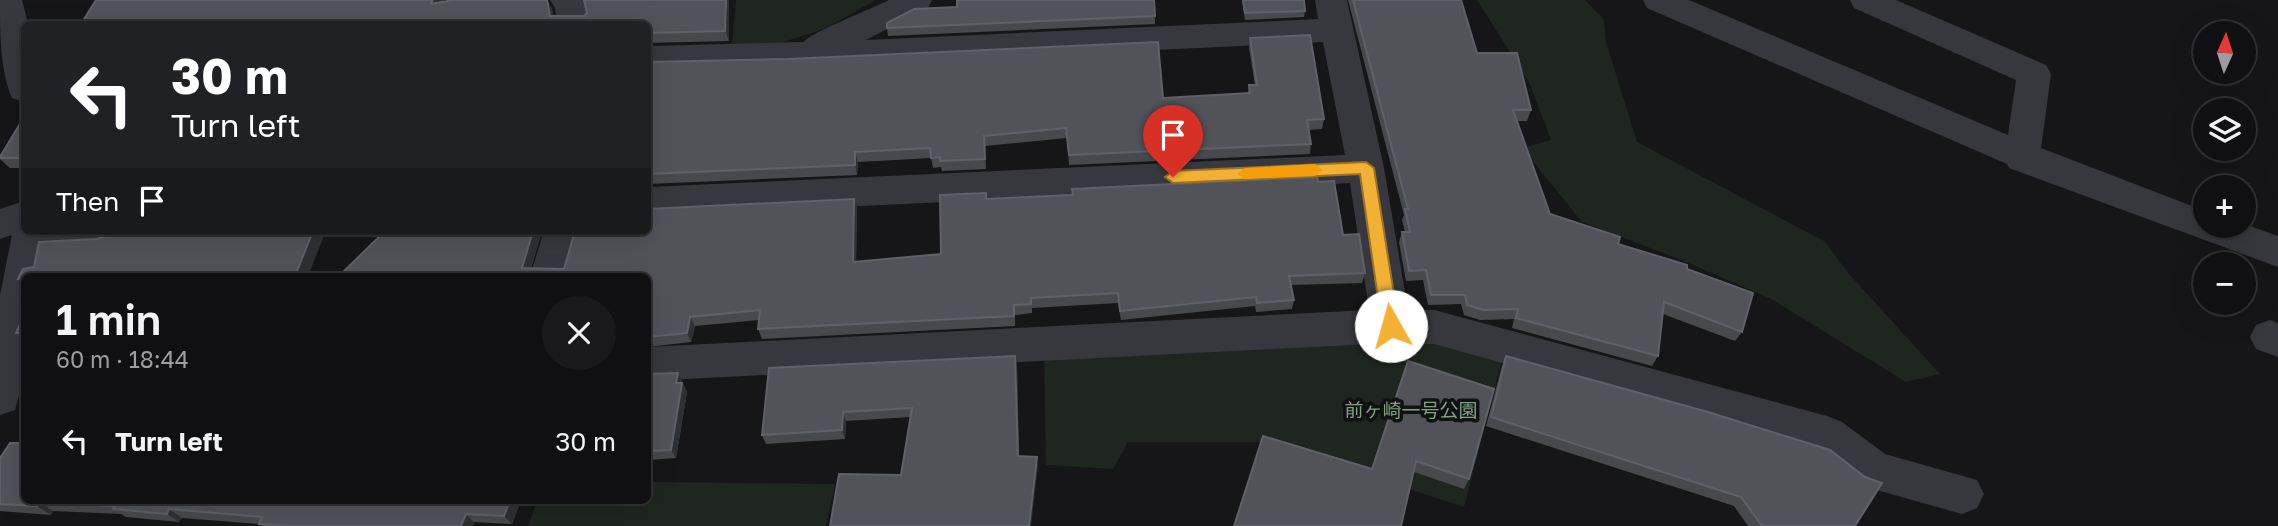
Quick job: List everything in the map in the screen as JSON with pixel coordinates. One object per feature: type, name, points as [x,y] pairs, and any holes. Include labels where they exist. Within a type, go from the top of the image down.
[{"type":"street","points":[[6,0],[21,67]]},
{"type":"street","points":[[566,0],[571,5],[573,21]]},
{"type":"street","points":[[792,55],[863,27],[916,0]]},
{"type":"street","points":[[1659,0],[2022,158],[2164,213],[2278,252]]},
{"type":"street","points":[[1866,0],[2034,74],[2022,158]]},
{"type":"street","points":[[651,58],[792,55],[1334,15],[1366,168],[1391,326]]},
{"type":"street","points":[[651,202],[1366,168]]},
{"type":"street","points":[[0,397],[21,234]]},
{"type":"street","points":[[550,273],[562,235]]},
{"type":"street","points":[[651,364],[1391,326],[1434,327],[1827,435],[1873,470],[1962,494]]},
{"type":"street","points":[[0,405],[21,407]]},
{"type":"green space","points":[[736,0],[876,0],[824,29],[774,45],[732,44]]},
{"type":"green space","points":[[1477,0],[1585,0],[1604,20],[1606,42],[1637,142],[1824,241],[1849,274],[1940,374],[1906,382],[1771,299],[1679,259],[1582,222],[1522,148],[1551,140],[1529,82]]},
{"type":"green space","name":"前ヶ崎一号公園","points":[[1392,333],[1503,356],[1464,507],[1266,442],[1128,442],[1113,469],[1046,465],[1044,354]]},
{"type":"green space","points":[[651,482],[835,484],[826,526],[528,526],[536,504],[651,504]]},
{"type":"building","points":[[96,0],[433,0],[431,4],[453,0],[547,0],[550,16],[584,16],[587,13],[584,0],[726,0],[725,31],[651,33],[651,21],[83,21]]},
{"type":"building","points":[[957,0],[1154,0],[1155,16],[887,28],[887,23],[914,9],[957,7]]},
{"type":"building","points":[[1243,0],[1304,0],[1305,11],[1245,13]]},
{"type":"building","points":[[1353,0],[1461,0],[1477,53],[1517,53],[1531,110],[1513,110],[1550,214],[1620,237],[1618,244],[1687,265],[1687,269],[1753,293],[1742,332],[1664,302],[1658,356],[1516,318],[1518,309],[1483,310],[1467,305],[1465,295],[1431,295],[1426,270],[1409,271],[1402,232],[1410,232],[1405,209],[1408,209]]},
{"type":"building","points":[[1310,35],[1324,119],[1307,120],[1311,144],[1069,155],[1066,128],[984,136],[985,159],[940,161],[940,157],[931,158],[930,148],[855,152],[855,165],[651,174],[651,62],[788,59],[1158,42],[1163,98],[1250,93],[1249,85],[1257,85],[1250,38]]},
{"type":"building","points":[[21,122],[21,158],[0,157]]},
{"type":"building","points":[[1317,177],[1318,182],[1334,181],[1343,235],[1359,234],[1365,273],[1289,276],[1294,300],[1257,303],[1256,297],[1120,311],[1118,293],[1031,298],[1031,304],[1014,305],[1014,316],[758,329],[760,310],[690,317],[687,333],[651,337],[651,273],[342,273],[381,235],[532,235],[522,268],[564,269],[574,235],[651,235],[651,209],[854,199],[853,262],[941,254],[940,195],[986,193],[986,199],[1073,195],[1072,189]]},
{"type":"building","points":[[110,235],[311,235],[296,273],[21,273],[23,269],[34,267],[39,242],[97,239]]},
{"type":"building","points":[[1015,356],[1018,456],[1037,457],[1029,526],[830,526],[839,474],[901,475],[912,408],[843,412],[842,430],[762,435],[769,368]]},
{"type":"building","points":[[1506,356],[1708,412],[1830,450],[1865,477],[1882,483],[1855,526],[1762,526],[1741,497],[1491,417]]},
{"type":"building","points":[[1408,361],[1494,389],[1469,479],[1416,461],[1401,526],[1234,526],[1263,436],[1372,469]]},
{"type":"building","points":[[678,373],[676,383],[682,383],[671,450],[651,451],[651,374]]},
{"type":"building","points":[[10,443],[21,443],[21,504],[38,504],[37,506],[0,504],[0,458]]},
{"type":"building","points":[[77,504],[508,504],[504,516],[466,514],[461,526],[290,526],[259,524],[262,517],[169,509],[167,514],[113,509],[115,506]]},
{"type":"slow traffic","points":[[1245,174],[1315,170]]},
{"type":"route","points":[[1173,177],[1366,168],[1391,326]]}]
